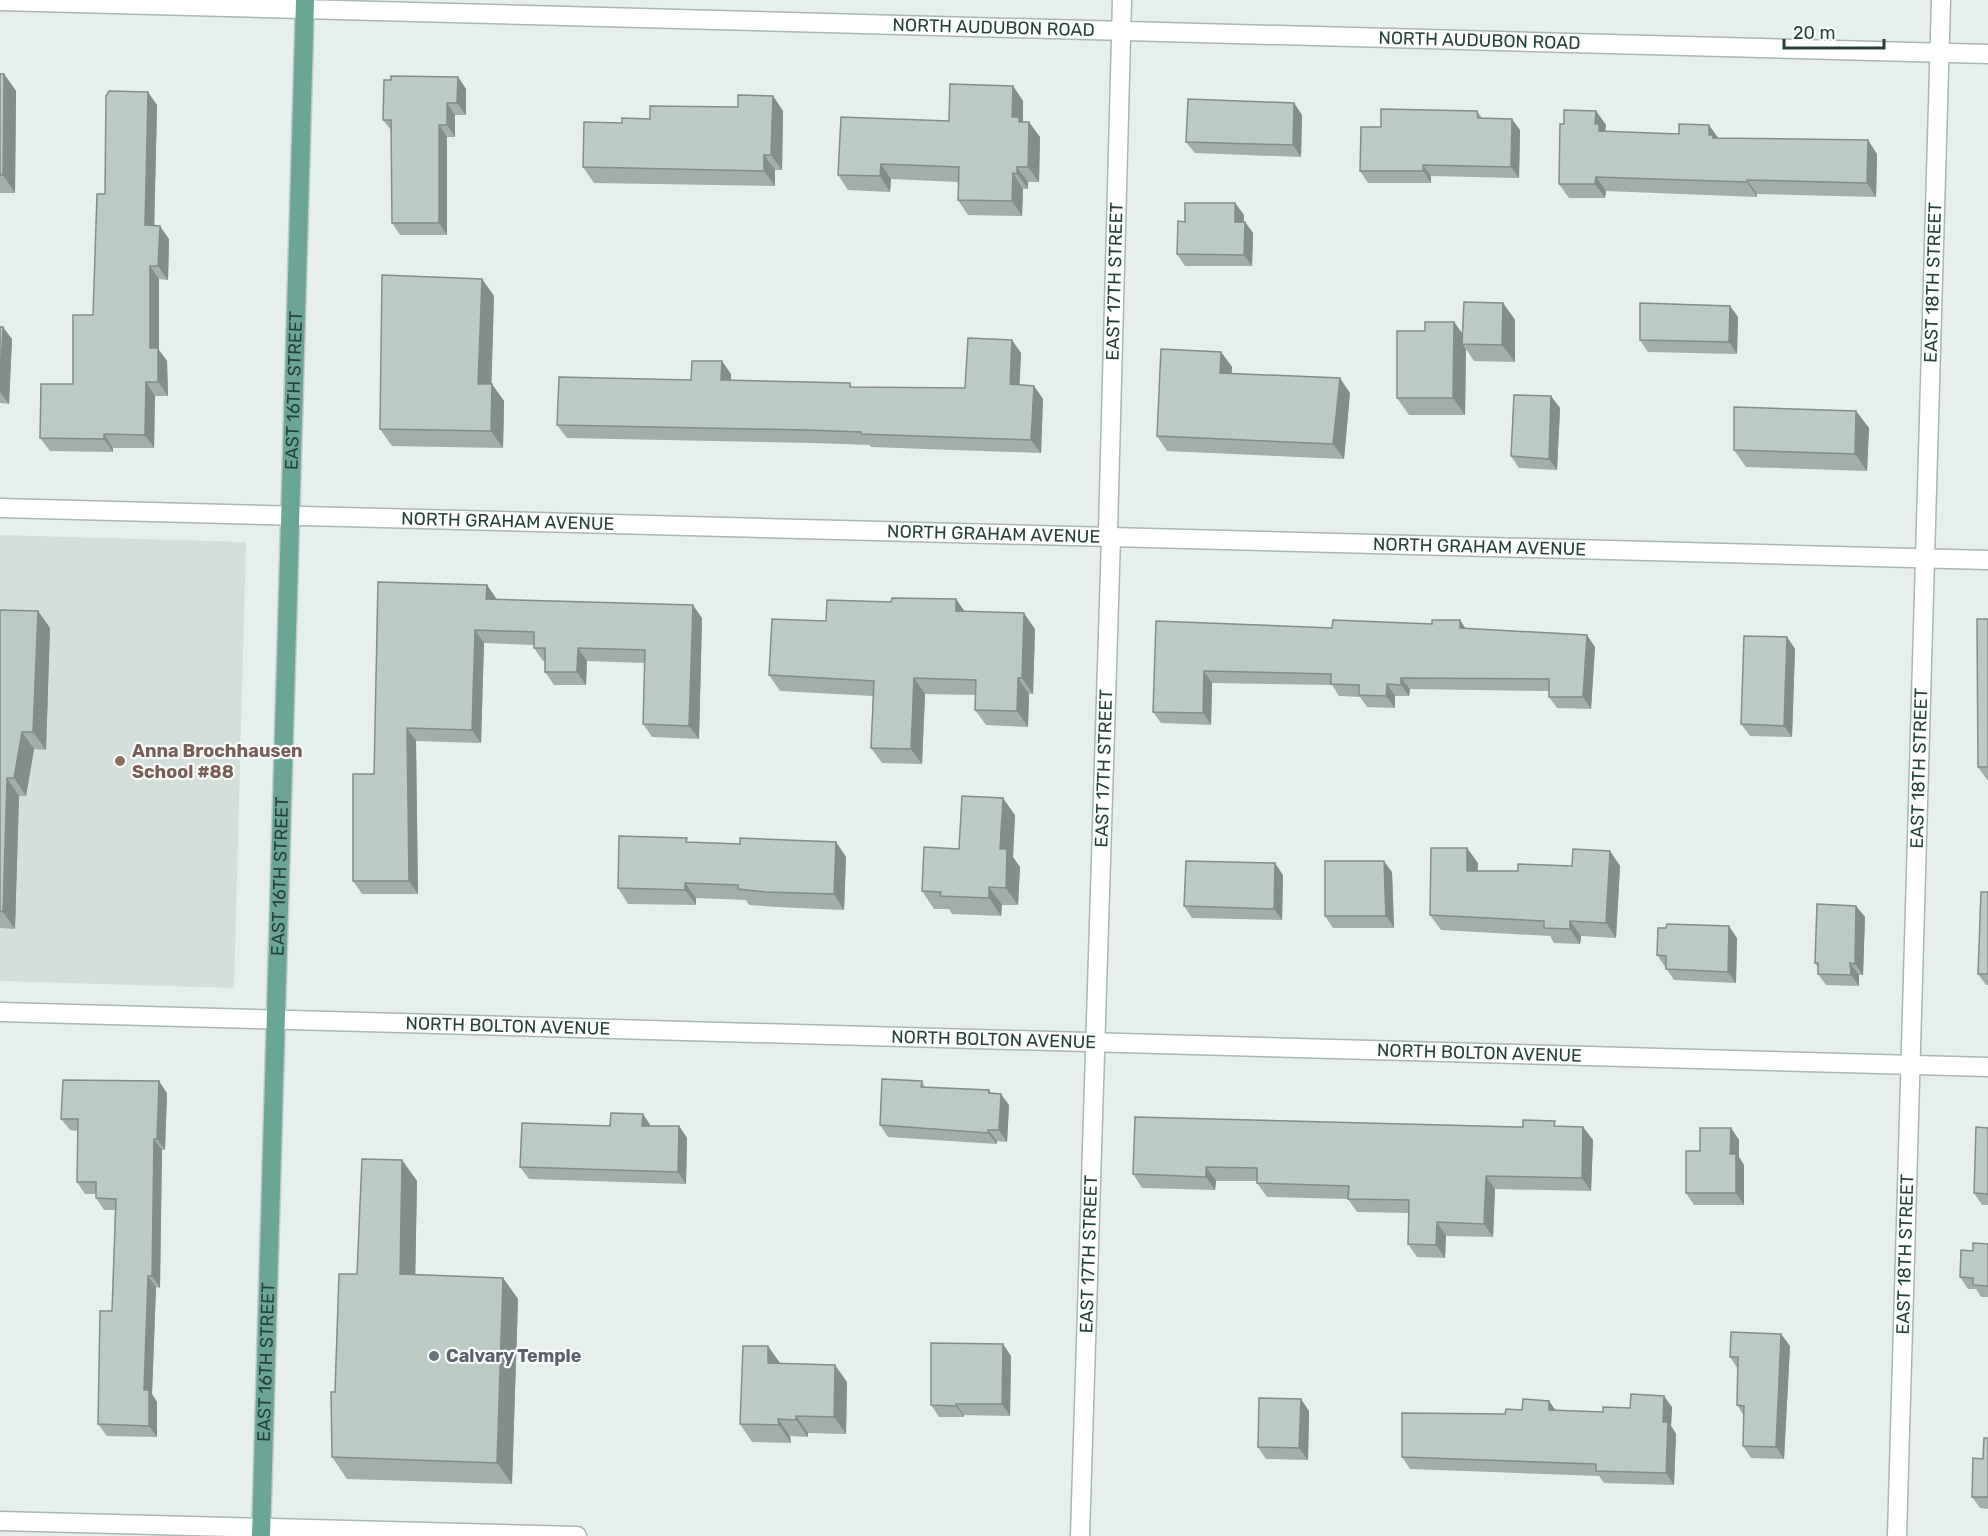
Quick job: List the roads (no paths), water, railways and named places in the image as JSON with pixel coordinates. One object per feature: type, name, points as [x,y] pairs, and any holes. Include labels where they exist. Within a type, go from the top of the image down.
[{"type":"main road","name":"EAST 16TH STREET","points":[[261,1532],[305,5]]},
{"type":"street","name":"EAST 17TH STREET","points":[[1080,1536],[1111,537],[1108,531],[1122,0]]},
{"type":"street","name":"EAST 18TH STREET","points":[[1897,1536],[1941,0]]},
{"type":"street","name":"NORTH AUDUBON ROAD","points":[[0,1],[305,5],[1121,31],[1988,54]]},
{"type":"street","name":"NORTH GRAHAM AVENUE","points":[[0,508],[1988,560]]},
{"type":"street","name":"NORTH BOLTON AVENUE","points":[[0,1012],[1988,1068]]},
{"type":"street","points":[[0,1521],[261,1532],[577,1536]]},
{"type":"place","name":"Anna Brochhausen School #88","points":[[120,761]]},
{"type":"place","name":"Calvary Temple","points":[[434,1356]]}]
